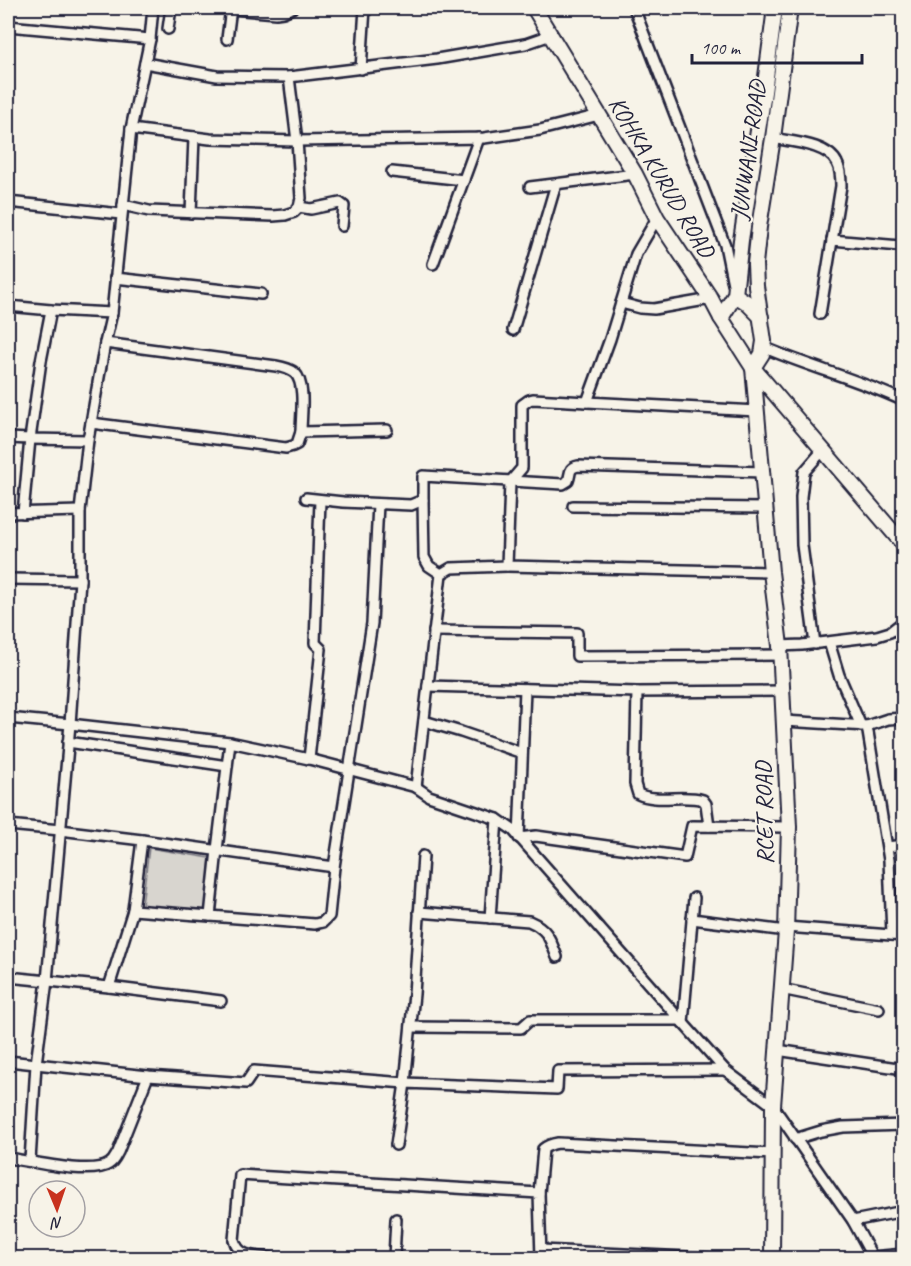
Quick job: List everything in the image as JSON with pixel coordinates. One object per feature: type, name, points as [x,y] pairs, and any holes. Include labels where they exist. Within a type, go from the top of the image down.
[{"type":"main road","name":"KOHKA KURUD ROAD","points":[[534,8],[635,174],[657,218],[711,299],[753,368],[903,544]]},
{"type":"main road","name":"JUNWANI ROAD","points":[[721,318],[735,295],[775,8]]},
{"type":"main road","name":"JUNWANI ROAD","points":[[763,348],[755,264],[790,8]]},
{"type":"main road","points":[[735,295],[761,317]]},
{"type":"main road","points":[[753,368],[763,348]]},
{"type":"main road","name":"RCET ROAD","points":[[753,368],[780,650],[789,827],[786,929],[773,1106],[772,1258]]},
{"type":"street","points":[[30,1161],[36,1064],[47,981],[70,724],[80,580],[80,511],[88,440],[112,313],[130,129],[150,39],[153,8]]},
{"type":"street","points":[[168,29],[171,8]]},
{"type":"street","points":[[227,39],[231,8],[276,13],[292,8]]},
{"type":"street","points":[[361,69],[365,8]]},
{"type":"street","points":[[634,8],[725,245],[735,295]]},
{"type":"street","points":[[8,26],[150,39]]},
{"type":"street","points":[[145,63],[217,76],[289,77],[437,59],[525,44],[551,35]]},
{"type":"street","points":[[8,202],[273,216],[294,212],[299,207],[300,198],[297,141],[289,77]]},
{"type":"street","points":[[130,129],[210,139],[297,141],[479,138],[540,130],[599,115]]},
{"type":"street","points":[[191,213],[194,137]]},
{"type":"street","points":[[433,264],[479,138]]},
{"type":"street","points":[[773,138],[821,148],[838,164],[841,186],[820,314]]},
{"type":"street","points":[[392,172],[464,180]]},
{"type":"street","points":[[530,187],[635,174]]},
{"type":"street","points":[[513,330],[556,184]]},
{"type":"street","points":[[299,207],[316,208],[340,203],[344,206],[342,226]]},
{"type":"street","points":[[587,402],[610,339],[636,254],[657,218]]},
{"type":"street","points":[[832,240],[903,245]]},
{"type":"street","points":[[115,278],[261,294]]},
{"type":"street","points":[[621,303],[654,309],[711,299]]},
{"type":"street","points":[[8,306],[112,313]]},
{"type":"street","points":[[23,513],[40,361],[51,310]]},
{"type":"street","points":[[92,423],[286,448],[297,444],[301,432],[302,391],[295,373],[286,368],[105,343]]},
{"type":"street","points":[[763,348],[884,391],[903,400]]},
{"type":"street","points":[[507,566],[510,482],[522,468],[521,408],[525,402],[533,399],[757,411]]},
{"type":"street","points":[[301,432],[387,430]]},
{"type":"street","points":[[8,438],[88,440]]},
{"type":"street","points":[[815,644],[802,545],[801,497],[804,472],[823,450]]},
{"type":"street","points":[[441,574],[429,566],[424,557],[423,476],[563,484],[568,481],[569,471],[579,466],[762,472]]},
{"type":"street","points":[[306,498],[411,505],[423,500]]},
{"type":"street","points":[[309,759],[321,649],[315,643],[320,500]]},
{"type":"street","points":[[133,910],[315,924],[327,920],[372,623],[378,504]]},
{"type":"street","points":[[573,506],[766,508]]},
{"type":"street","points":[[8,513],[80,511]]},
{"type":"street","points":[[441,574],[451,568],[507,566],[771,572]]},
{"type":"street","points":[[416,787],[441,574]]},
{"type":"street","points":[[8,579],[80,580]]},
{"type":"street","points":[[434,631],[577,633],[577,656],[780,650],[877,636],[890,632],[903,621]]},
{"type":"street","points":[[829,642],[839,675],[864,726],[889,860],[892,935]]},
{"type":"street","points":[[428,686],[637,692],[783,691]]},
{"type":"street","points":[[519,838],[525,689]]},
{"type":"street","points":[[637,692],[635,784],[638,794],[650,798],[693,797],[703,800],[706,804],[709,826]]},
{"type":"street","points":[[8,718],[230,742],[309,759],[416,787],[429,796],[497,819],[513,830],[725,1070],[773,1106],[853,1221],[873,1258],[903,1254]]},
{"type":"street","points":[[784,722],[864,726],[888,719],[903,718]]},
{"type":"street","points":[[424,721],[522,753]]},
{"type":"street","points":[[68,742],[227,766]]},
{"type":"street","points":[[210,916],[230,742]]},
{"type":"street","points":[[490,918],[497,819]]},
{"type":"street","points":[[8,825],[142,840],[334,867]]},
{"type":"street","points":[[519,838],[536,836],[686,857],[692,826],[789,827]]},
{"type":"street","points":[[109,987],[133,910],[142,840]]},
{"type":"street","points":[[887,847],[903,844]]},
{"type":"street","points":[[396,1145],[411,1027],[423,856]]},
{"type":"street","points":[[681,1022],[694,898]]},
{"type":"street","points":[[419,912],[529,921],[545,931],[557,957]]},
{"type":"street","points":[[692,919],[786,929],[903,936]]},
{"type":"street","points":[[8,977],[220,1001]]},
{"type":"street","points":[[781,989],[879,1009]]},
{"type":"street","points":[[411,1027],[521,1028],[530,1020],[681,1022]]},
{"type":"street","points":[[777,1050],[903,1069]]},
{"type":"street","points":[[8,1061],[148,1076],[246,1083],[254,1071],[405,1083],[558,1089],[558,1071],[725,1070]]},
{"type":"street","points":[[8,1158],[92,1169],[108,1165],[118,1152],[148,1076]]},
{"type":"street","points":[[795,1139],[843,1127],[903,1125]]},
{"type":"street","points":[[707,1258],[542,1255],[539,1192],[543,1149],[558,1143],[773,1154]]},
{"type":"street","points":[[271,1258],[248,1255],[236,1247],[234,1240],[240,1174],[539,1192]]},
{"type":"street","points":[[853,1221],[903,1211]]},
{"type":"street","points":[[394,1258],[396,1219]]},
{"type":"shaded area","points":[[149,848],[210,858],[206,910],[142,905]]}]
